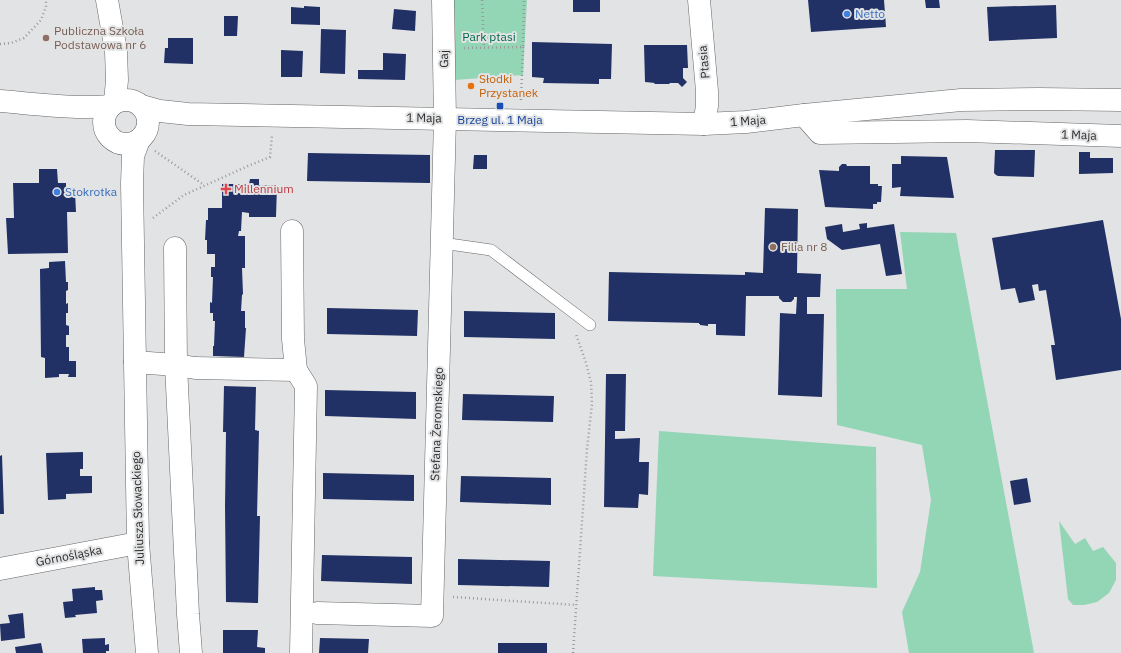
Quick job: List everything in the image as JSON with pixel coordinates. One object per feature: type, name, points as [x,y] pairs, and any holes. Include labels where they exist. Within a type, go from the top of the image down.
[{"type":"street","points":[[107,0],[116,51],[121,108],[107,133],[114,140],[127,144],[145,140],[149,125],[149,119],[145,110],[121,108]]},
{"type":"street","name":"Gaj","points":[[443,0],[445,119]]},
{"type":"street","name":"Ptasia","points":[[699,0],[707,91],[707,106],[704,124]]},
{"type":"street","name":"1 Maja","points":[[0,101],[62,106],[121,108],[188,114],[704,124],[746,122],[961,100],[1121,100]]},
{"type":"street","name":"1 Maja","points":[[145,140],[157,122],[188,114]]},
{"type":"street","name":"1 Maja","points":[[804,115],[820,133],[966,131],[1121,136]]},
{"type":"street","name":"Stefana Żeromskiego","points":[[318,613],[432,616],[445,119]]},
{"type":"street","name":"Juliusza Słowackiego","points":[[145,140],[133,156],[132,183],[138,542],[147,653]]},
{"type":"street","name":"Juliusza Słowackiego","points":[[118,142],[125,157],[132,183]]},
{"type":"street","points":[[292,231],[293,339],[296,370],[306,386],[300,653]]},
{"type":"street","points":[[175,248],[176,365],[191,653]]},
{"type":"street","points":[[135,362],[195,368],[296,370]]},
{"type":"street","name":"Górnośląska","points":[[0,570],[138,542]]},
{"type":"lane","points":[[442,243],[491,250],[590,325]]},
{"type":"path","points":[[0,44],[11,43],[24,38],[41,20],[46,7],[46,0]]},
{"type":"path","points":[[482,0],[484,48]]},
{"type":"path","points":[[520,120],[524,0]]},
{"type":"path","points":[[444,49],[523,47]]},
{"type":"path","points":[[151,220],[184,195],[270,157],[272,135]]},
{"type":"path","points":[[145,140],[204,185]]},
{"type":"path","points":[[566,307],[586,363],[591,382],[592,404],[587,449],[574,653]]},
{"type":"path","points":[[432,596],[576,606]]},
{"type":"green space","name":"Park ptasi","points":[[453,0],[527,0],[523,75],[454,80]]},
{"type":"green space","points":[[900,232],[956,233],[1034,653],[909,653],[902,612],[920,572],[931,500],[922,445],[837,425],[836,289],[907,289]]},
{"type":"green space","points":[[659,431],[876,447],[877,588],[653,576]]},
{"type":"green space","points":[[1059,521],[1075,544],[1085,538],[1093,551],[1103,547],[1116,563],[1116,580],[1109,593],[1097,602],[1084,605],[1073,605],[1068,599]]},
{"type":"building","points":[[573,0],[600,0],[600,12],[573,12]]},
{"type":"building","name":"Netto","points":[[808,0],[884,0],[886,27],[811,32]]},
{"type":"building","points":[[925,0],[939,0],[940,8],[926,8]]},
{"type":"building","points":[[1056,5],[1057,38],[989,41],[987,7]]},
{"type":"building","points":[[304,6],[320,7],[320,25],[291,24],[291,7],[304,8]]},
{"type":"building","points":[[394,9],[416,11],[415,31],[392,29]]},
{"type":"building","points":[[224,16],[238,16],[237,36],[224,36]]},
{"type":"building","points":[[321,29],[346,30],[345,74],[320,73]]},
{"type":"building","points":[[168,38],[193,38],[193,64],[164,63],[165,48],[168,48]]},
{"type":"building","points":[[532,42],[612,44],[611,79],[599,79],[599,84],[543,83],[544,78],[532,77]]},
{"type":"building","points":[[644,45],[687,45],[688,68],[683,68],[683,78],[687,82],[682,87],[678,83],[654,84],[655,83],[645,82]]},
{"type":"building","points":[[281,50],[303,51],[302,77],[281,77]]},
{"type":"building","points":[[383,53],[406,54],[405,80],[358,79],[358,70],[383,70]]},
{"type":"building","points":[[995,150],[1035,150],[1034,177],[996,175],[994,173]]},
{"type":"building","points":[[1079,152],[1090,152],[1090,158],[1113,158],[1113,173],[1079,174]]},
{"type":"building","points":[[308,153],[430,155],[430,183],[307,181]]},
{"type":"building","points":[[474,155],[487,155],[487,169],[473,169]]},
{"type":"building","points":[[901,156],[947,157],[954,198],[900,196],[901,187],[892,188],[892,164],[901,164]]},
{"type":"building","points":[[842,164],[846,164],[847,166],[870,166],[870,184],[878,184],[878,186],[882,186],[881,202],[873,204],[873,209],[825,207],[819,170],[839,171],[839,167]]},
{"type":"building","points":[[39,169],[57,169],[58,183],[66,183],[66,192],[75,192],[76,212],[67,212],[68,253],[8,254],[6,218],[14,218],[13,183],[39,183]]},
{"type":"building","points":[[250,179],[259,179],[259,185],[277,185],[276,217],[249,217],[249,213],[242,212],[241,231],[239,231],[238,236],[245,236],[245,268],[242,268],[243,294],[241,311],[245,311],[246,328],[244,357],[213,356],[215,321],[213,321],[213,313],[210,313],[210,302],[212,303],[213,277],[211,277],[211,267],[215,267],[215,254],[207,254],[207,240],[205,240],[208,208],[222,208],[222,184],[249,184]]},
{"type":"building","points":[[765,208],[798,209],[797,273],[821,274],[820,297],[807,297],[807,314],[824,314],[822,397],[778,395],[780,313],[796,314],[797,297],[794,297],[791,302],[783,302],[779,296],[746,296],[745,336],[716,335],[716,324],[708,324],[708,326],[700,325],[699,323],[608,321],[609,272],[745,275],[745,272],[763,273]]},
{"type":"building","points":[[1103,220],[1121,319],[1121,370],[1056,380],[1051,345],[1055,345],[1046,290],[1039,291],[1038,284],[1032,285],[1035,300],[1019,303],[1015,288],[1001,290],[992,238]]},
{"type":"building","points":[[867,223],[867,228],[894,224],[902,274],[886,276],[880,244],[842,250],[827,239],[825,227],[842,224],[843,232],[860,229],[859,224]]},
{"type":"building","points":[[65,261],[66,282],[68,282],[68,290],[66,291],[68,313],[66,313],[66,325],[69,326],[69,335],[66,335],[66,347],[69,347],[69,361],[76,361],[76,377],[68,377],[69,374],[59,374],[59,377],[45,378],[45,358],[41,357],[40,269],[49,268],[49,262]]},
{"type":"building","points":[[327,308],[418,310],[417,336],[327,334]]},
{"type":"building","points":[[464,311],[555,313],[555,339],[464,337]]},
{"type":"building","points":[[606,374],[626,374],[625,431],[615,431],[615,439],[640,438],[639,462],[649,462],[648,495],[639,494],[638,508],[604,507]]},
{"type":"building","points":[[224,386],[256,387],[255,430],[259,431],[257,516],[260,516],[258,603],[226,602],[226,432],[223,432]]},
{"type":"building","points":[[325,390],[416,392],[416,419],[325,416]]},
{"type":"building","points":[[463,394],[554,396],[553,422],[462,420]]},
{"type":"building","points":[[83,452],[83,469],[80,469],[80,476],[92,476],[92,493],[66,494],[66,499],[48,500],[46,453]]},
{"type":"building","points":[[2,455],[4,514],[0,514],[0,456]]},
{"type":"building","points":[[323,473],[414,475],[414,501],[323,499]]},
{"type":"building","points":[[461,476],[551,478],[551,505],[460,502]]},
{"type":"building","points":[[1027,478],[1031,502],[1014,505],[1010,481]]},
{"type":"building","points":[[322,555],[412,557],[412,584],[321,581]]},
{"type":"building","points":[[458,559],[550,561],[549,587],[458,585]]},
{"type":"building","points":[[95,587],[95,590],[102,590],[103,600],[96,601],[97,613],[75,615],[76,617],[65,618],[63,602],[73,601],[72,589]]},
{"type":"building","points":[[23,613],[25,638],[1,641],[0,624],[10,623],[8,615]]},
{"type":"building","points":[[223,630],[258,630],[257,647],[265,648],[265,653],[223,653]]},
{"type":"building","points":[[105,638],[105,645],[109,644],[109,651],[106,651],[106,653],[83,653],[82,639]]},
{"type":"building","points":[[320,638],[369,639],[368,653],[319,653]]},
{"type":"building","points":[[41,643],[43,653],[16,653],[15,647]]},
{"type":"building","points":[[498,643],[547,643],[547,653],[498,653]]},
{"type":"place","name":"Netto","points":[[847,14]]},
{"type":"place","name":"Publiczna Szkoła Podstawowa nr 6","points":[[46,38]]},
{"type":"place","name":"Słodki Przystanek","points":[[471,86]]},
{"type":"place","name":"Brzeg ul. 1 Maja","points":[[500,106]]},
{"type":"place","name":"Millennium","points":[[226,189]]},
{"type":"place","name":"Stokrotka","points":[[57,192]]},
{"type":"place","name":"Filia nr 8","points":[[773,247]]}]
